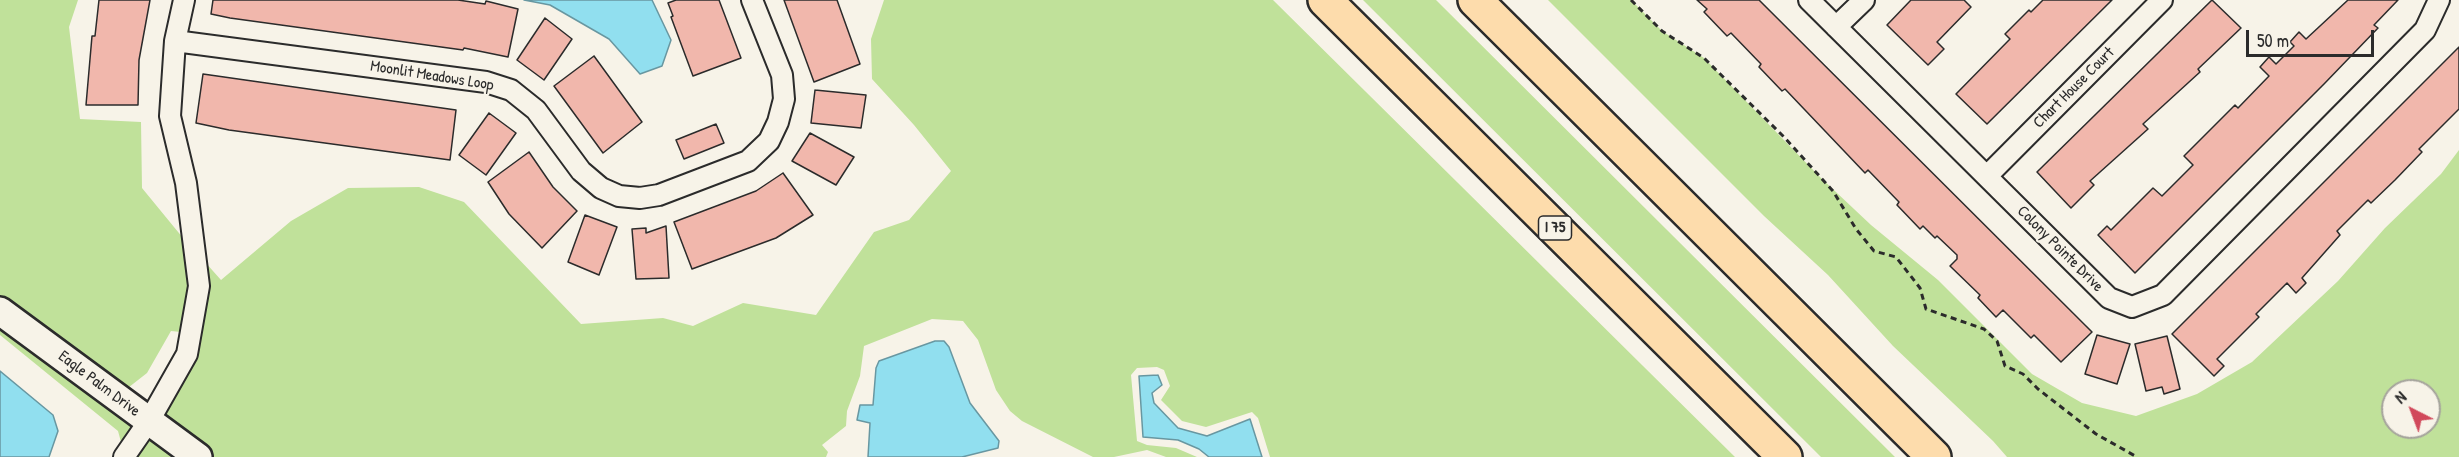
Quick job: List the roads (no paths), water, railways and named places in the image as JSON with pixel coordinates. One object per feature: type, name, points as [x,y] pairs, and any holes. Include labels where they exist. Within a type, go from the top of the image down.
[{"type":"highway","name":"I 75","points":[[1325,0],[1785,457]]},
{"type":"highway","points":[[1475,0],[1934,457]]},
{"type":"street","points":[[124,457],[149,421],[188,354],[199,286],[186,183],[170,116],[175,41],[184,0]]},
{"type":"street","name":"Moonlit Meadows Loop","points":[[175,41],[486,82],[511,90],[536,110],[581,171],[601,188],[620,196],[640,198],[659,195],[748,161],[769,141],[778,122],[784,99],[782,75],[752,0]]},
{"type":"street","name":"Colony Pointe Drive","points":[[1809,0],[2109,298],[2132,307],[2163,295],[2425,30],[2439,0]]},
{"type":"street","points":[[1836,27],[1864,0]]},
{"type":"street","name":"Chart House Court","points":[[1987,176],[2162,0]]},
{"type":"street","name":"Eagle Palm Drive","points":[[0,311],[198,457]]},
{"type":"water","points":[[524,0],[652,0],[671,40],[662,66],[640,74],[609,39],[550,5]]},
{"type":"water","points":[[935,341],[944,341],[949,347],[970,403],[999,441],[998,448],[962,457],[868,457],[870,423],[857,420],[860,405],[873,405],[876,368],[879,361]]},
{"type":"water","points":[[0,371],[53,415],[58,431],[49,457],[0,457]]},
{"type":"water","points":[[1158,375],[1162,385],[1152,393],[1154,403],[1178,428],[1207,436],[1250,419],[1262,457],[1209,457],[1199,449],[1178,440],[1143,437],[1139,376]]}]
